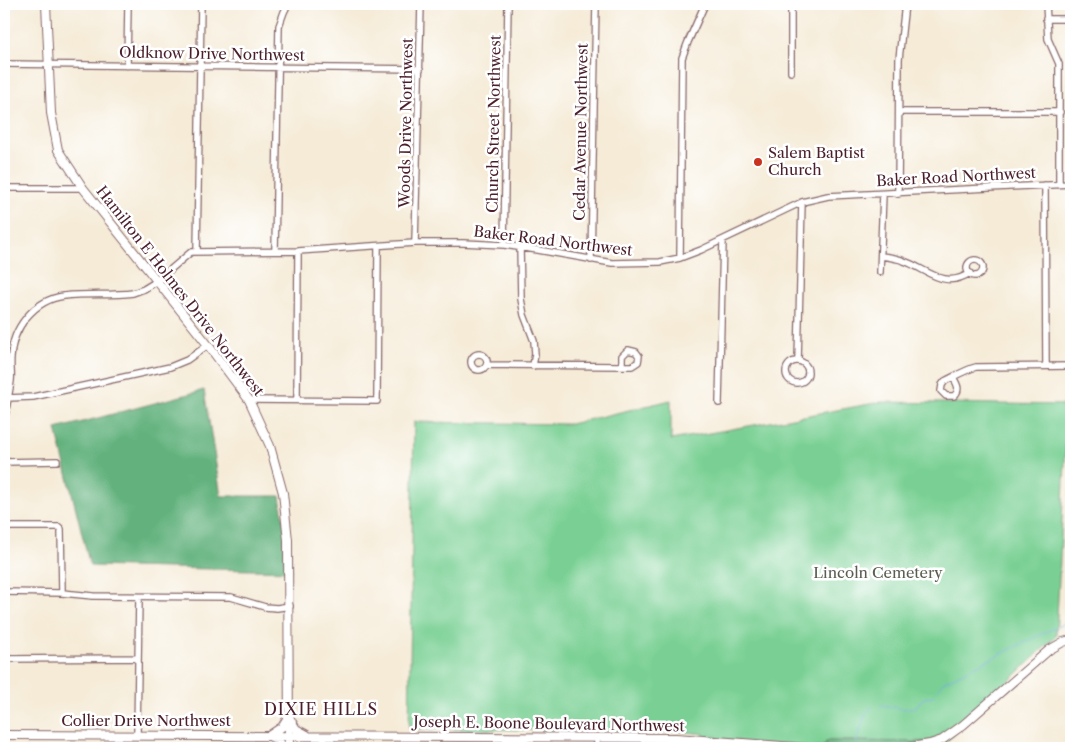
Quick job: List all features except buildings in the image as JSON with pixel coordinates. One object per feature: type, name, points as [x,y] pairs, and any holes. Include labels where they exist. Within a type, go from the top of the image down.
[{"type":"main road","name":"Hamilton E Holmes Drive Northwest","points":[[46,4],[52,113],[58,150],[83,188],[208,345],[249,400],[270,446],[282,493],[288,540],[290,606],[288,736],[291,748]]},
{"type":"main road","points":[[904,748],[942,740],[963,725],[1049,650],[1071,640]]},
{"type":"main road","points":[[269,736],[282,727],[289,717],[296,729],[311,736]]},
{"type":"main road","name":"Collier Drive Northwest","points":[[4,735],[288,736]]},
{"type":"main road","points":[[269,736],[276,739],[285,748]]},
{"type":"main road","name":"Joseph E. Boone Boulevard Northwest","points":[[288,736],[676,738],[808,748]]},
{"type":"main road","points":[[291,748],[311,736]]},
{"type":"street","points":[[127,66],[128,4]]},
{"type":"street","points":[[4,422],[11,379],[11,357],[14,340],[23,323],[36,308],[49,300],[64,296],[133,293],[157,281],[191,252],[197,252],[201,4]]},
{"type":"street","points":[[275,252],[279,26],[288,4]]},
{"type":"street","name":"Woods Drive Northwest","points":[[415,243],[421,4]]},
{"type":"street","name":"Church Street Northwest","points":[[504,246],[508,4]]},
{"type":"street","name":"Cedar Avenue Northwest","points":[[591,260],[596,4]]},
{"type":"street","points":[[680,258],[682,58],[706,4]]},
{"type":"street","points":[[791,4],[791,72]]},
{"type":"street","points":[[898,194],[899,59],[905,4]]},
{"type":"street","points":[[1046,4],[1048,39],[1059,64],[1059,184]]},
{"type":"street","points":[[1046,19],[1071,19]]},
{"type":"street","name":"Oldknow Drive Northwest","points":[[4,64],[420,68]]},
{"type":"street","points":[[899,112],[1060,112]]},
{"type":"street","name":"Baker Road Northwest","points":[[197,252],[275,252],[415,243],[504,246],[591,260],[636,264],[680,258],[802,202],[828,196],[1071,184]]},
{"type":"street","points":[[1045,185],[1046,366]]},
{"type":"street","points":[[4,188],[83,188]]},
{"type":"street","points":[[880,272],[883,194]]},
{"type":"street","points":[[798,361],[802,202]]},
{"type":"street","points":[[719,403],[722,240]]},
{"type":"street","points":[[249,400],[377,401],[378,246]]},
{"type":"street","points":[[520,248],[521,299],[524,315],[534,341],[535,354],[533,366]]},
{"type":"street","points":[[298,251],[298,400]]},
{"type":"street","points":[[881,256],[904,261],[940,278],[958,278],[970,273]]},
{"type":"street","points":[[7,398],[33,397],[170,367],[188,360],[208,345]]},
{"type":"street","points":[[488,365],[622,366]]},
{"type":"street","points":[[954,377],[976,367],[1071,366]]},
{"type":"street","points":[[4,462],[57,461]]},
{"type":"street","points":[[4,527],[59,527],[61,529],[62,593]]},
{"type":"street","points":[[4,592],[138,597],[231,597],[265,607],[290,606]]},
{"type":"street","points":[[137,735],[138,597]]},
{"type":"street","points":[[4,659],[138,658]]},
{"type":"street","points":[[597,737],[597,748]]},
{"type":"green space","points":[[204,390],[221,496],[280,496],[291,571],[90,566],[56,429]]},
{"type":"green space","name":"Lincoln Cemetery","points":[[671,400],[671,440],[881,402],[1068,405],[1056,636],[946,742],[827,741],[822,748],[700,748],[704,734],[676,731],[409,729],[414,422],[570,424]]},
{"type":"green space","points":[[598,740],[702,743],[700,748],[598,748]]},
{"type":"green space","points":[[827,741],[946,742],[946,748],[822,748]]},
{"type":"waterway","points":[[881,705],[903,709],[916,707],[922,699],[933,696],[943,682],[1071,620]]},
{"type":"waterway","points":[[856,743],[864,718],[872,707]]},
{"type":"place","name":"Salem Baptist Church","points":[[758,162]]},
{"type":"district","name":"DIXIE HILLS","points":[[321,709]]}]
